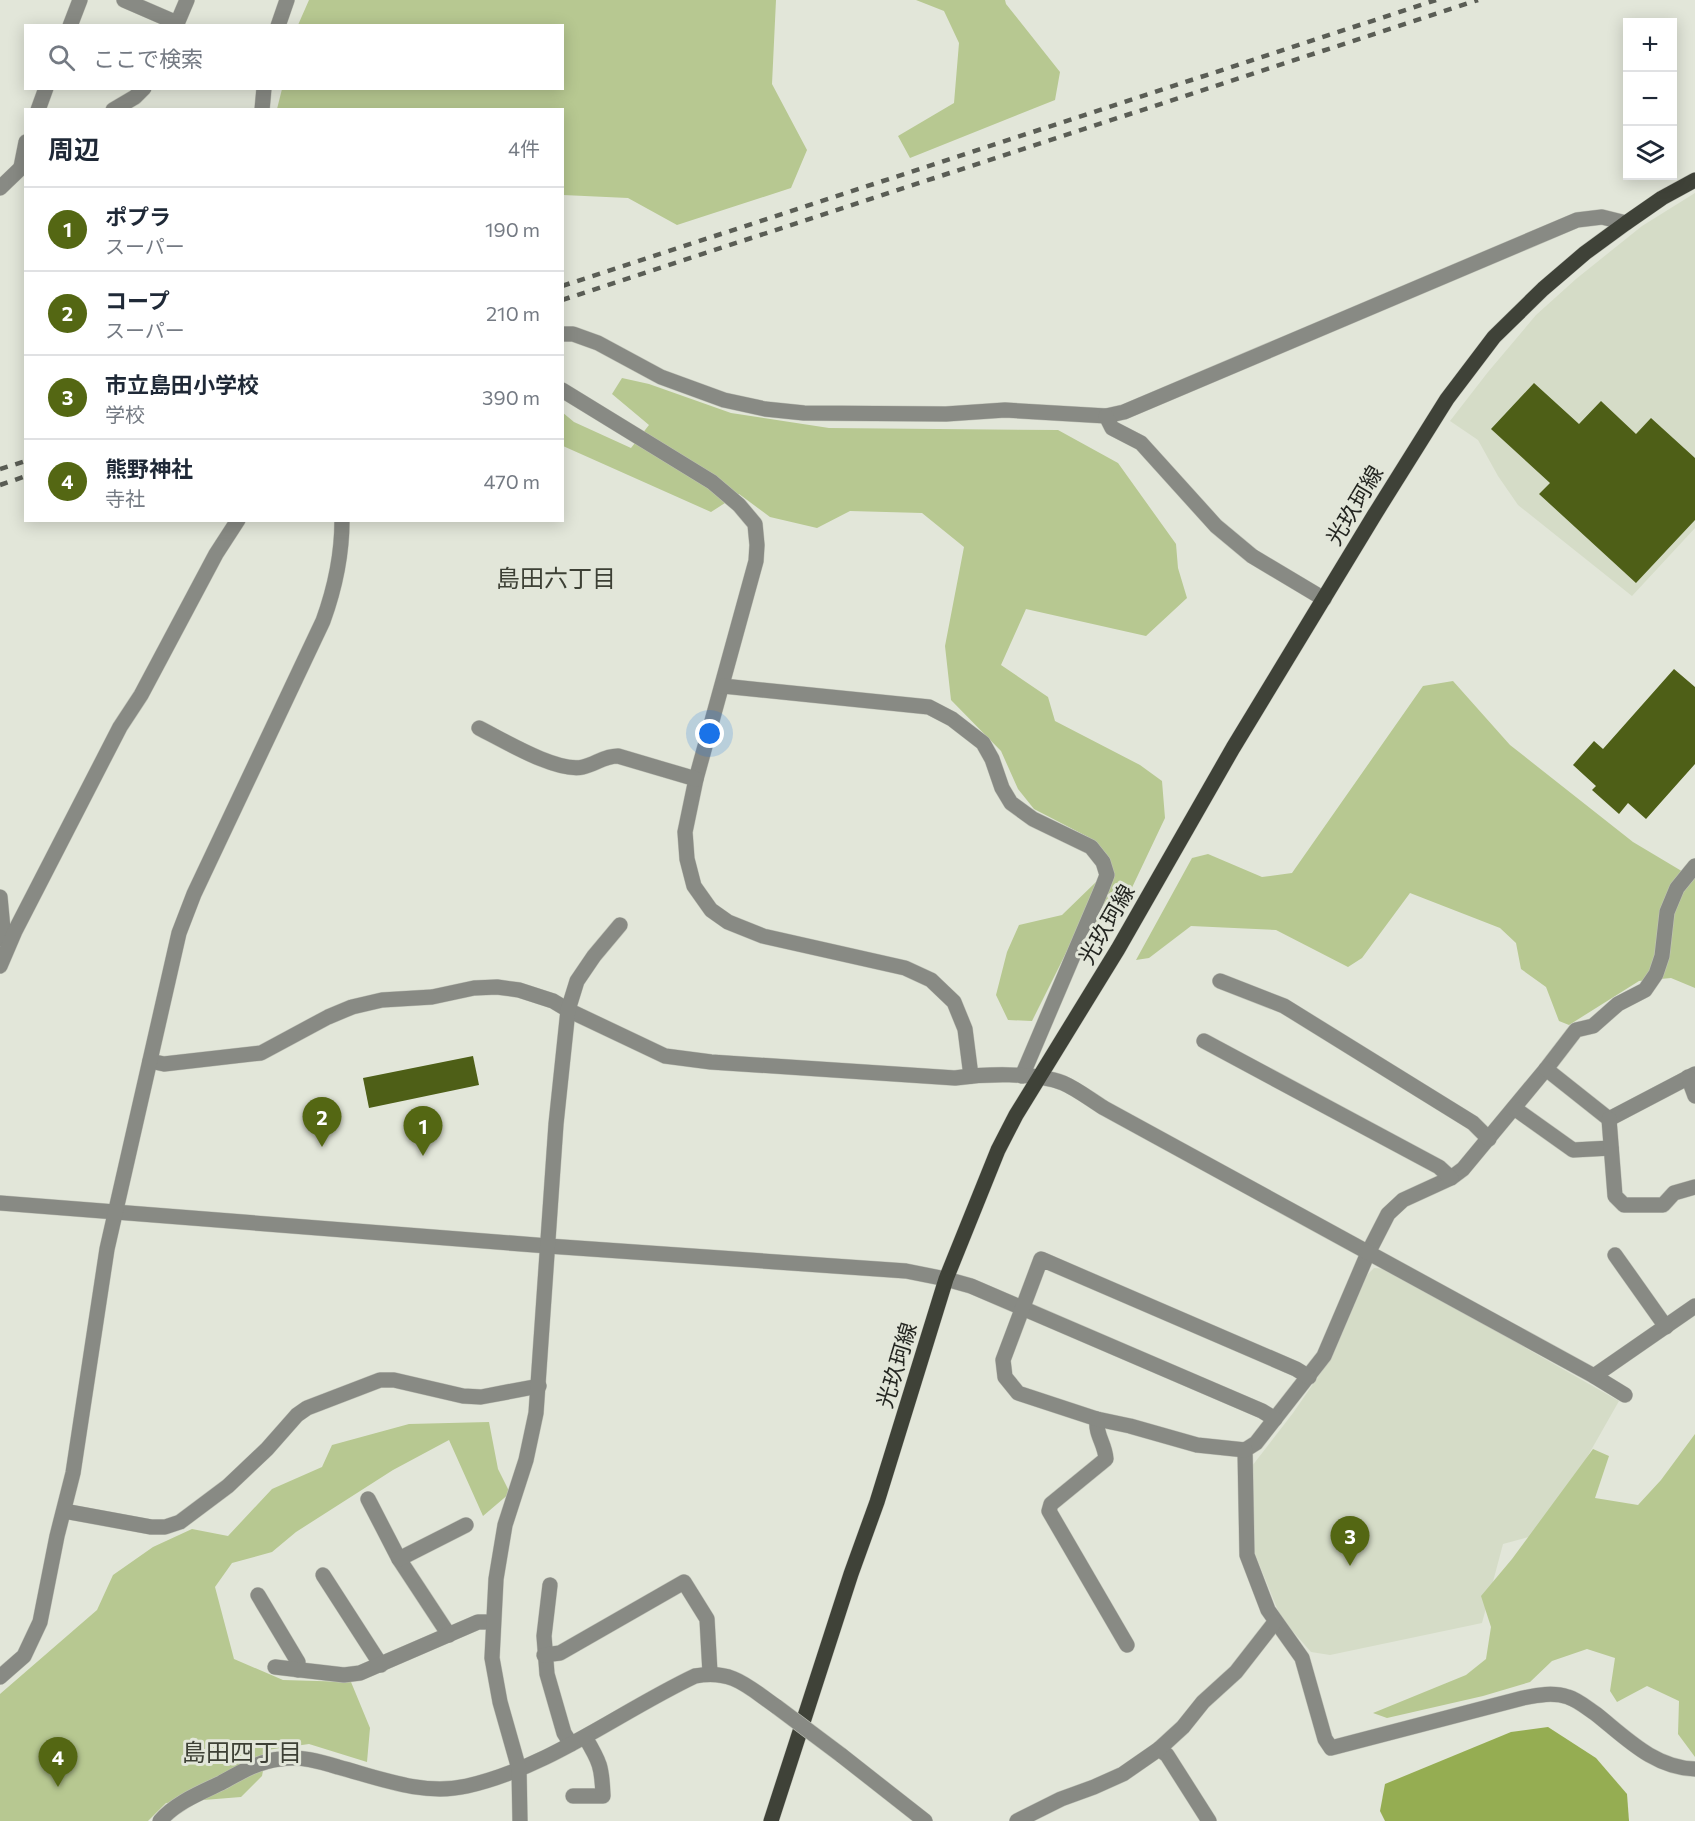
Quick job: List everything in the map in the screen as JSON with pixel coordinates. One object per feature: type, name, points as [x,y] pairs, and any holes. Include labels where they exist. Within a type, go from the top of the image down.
[{"type":"main road","name":"光玖珂線","points":[[771,1821],[851,1574],[877,1502],[946,1279],[998,1149],[1038,1078],[1094,990],[1233,748],[1448,399],[1494,337],[1543,289],[1626,223],[1662,198],[1695,180]]},
{"type":"street","points":[[71,24],[80,0]]},
{"type":"street","points":[[124,0],[177,24],[187,0]]},
{"type":"street","points":[[279,24],[287,0]]},
{"type":"street","points":[[39,108],[45,90]]},
{"type":"street","points":[[116,108],[135,97],[142,90]]},
{"type":"street","points":[[262,108],[264,90]]},
{"type":"street","points":[[0,188],[23,165]]},
{"type":"street","points":[[564,334],[573,334],[598,343],[661,377],[724,400],[765,409],[804,413],[946,414],[1005,410],[1106,416],[1124,412],[1577,220],[1602,217],[1626,223]]},
{"type":"street","points":[[564,391],[712,482],[739,505],[755,524],[756,561],[696,779],[684,832],[687,859],[694,886],[711,910],[728,922],[763,936],[905,968],[932,980],[954,1002],[965,1029],[971,1076]]},
{"type":"street","points":[[1106,416],[1112,428],[1142,443],[1215,526],[1252,555],[1324,600]]},
{"type":"street","points":[[0,966],[15,931],[120,727],[141,694],[216,554],[237,522]]},
{"type":"street","points":[[0,1677],[24,1656],[40,1622],[73,1473],[107,1249],[179,933],[194,894],[311,650],[332,597],[340,564],[342,522]]},
{"type":"street","points":[[723,686],[929,707],[952,719],[983,743],[1011,804],[1033,819],[1091,847],[1103,862],[1107,875],[1022,1076]]},
{"type":"street","points":[[479,728],[537,757],[569,768],[583,767],[607,756],[618,756],[696,779]]},
{"type":"street","points":[[1309,1377],[1296,1369],[1041,1259],[1003,1360],[1005,1377],[1018,1393],[1097,1419],[1197,1445],[1245,1450],[1256,1443],[1309,1377],[1324,1356],[1368,1252],[1388,1214],[1403,1200],[1451,1178],[1463,1169],[1576,1030],[1593,1026],[1618,1004],[1645,990],[1656,974],[1662,956],[1667,912],[1677,888],[1695,866]]},
{"type":"street","points":[[0,897],[3,929],[0,939]]},
{"type":"street","points":[[520,1821],[519,1769],[500,1702],[492,1658],[496,1579],[505,1525],[526,1460],[536,1413],[556,1124],[568,1010],[577,981],[620,925]]},
{"type":"street","points":[[1220,981],[1284,1006],[1473,1123],[1489,1139]]},
{"type":"street","points":[[150,1061],[164,1064],[261,1053],[328,1017],[351,1008],[382,1000],[432,997],[474,988],[497,987],[519,990],[554,1001],[568,1010],[665,1056],[711,1062],[955,1078],[1022,1076],[1063,1083],[1104,1108],[1625,1395]]},
{"type":"street","points":[[1204,1041],[1439,1167],[1451,1178]]},
{"type":"street","points":[[1546,1069],[1609,1119],[1616,1196],[1624,1205],[1663,1205],[1674,1194],[1695,1187]]},
{"type":"street","points":[[1609,1119],[1691,1075],[1695,1096]]},
{"type":"street","points":[[1514,1108],[1573,1150],[1611,1148]]},
{"type":"street","points":[[0,1203],[548,1246],[906,1271],[946,1279],[1022,1307],[1262,1411],[1275,1419]]},
{"type":"street","points":[[1615,1255],[1666,1327]]},
{"type":"street","points":[[1594,1376],[1695,1306]]},
{"type":"street","points":[[64,1511],[151,1527],[165,1527],[180,1522],[228,1486],[267,1449],[297,1415],[307,1408],[380,1380],[394,1380],[463,1396],[481,1397],[539,1386]]},
{"type":"street","points":[[1097,1419],[1096,1429],[1106,1452],[1106,1459],[1051,1504],[1049,1510],[1127,1645]]},
{"type":"street","points":[[1245,1450],[1247,1556],[1268,1610],[1302,1658],[1325,1739],[1331,1748],[1550,1693],[1570,1697],[1585,1706],[1633,1746],[1662,1762],[1695,1769]]},
{"type":"street","points":[[368,1499],[399,1559],[449,1635]]},
{"type":"street","points":[[399,1559],[466,1525]]},
{"type":"street","points":[[323,1575],[381,1665]]},
{"type":"street","points":[[544,1655],[560,1653],[684,1582],[707,1619],[710,1673]]},
{"type":"street","points":[[550,1585],[544,1636],[547,1674],[564,1733],[578,1740],[597,1757],[602,1771],[603,1796],[573,1796]]},
{"type":"street","points":[[258,1595],[298,1662],[298,1670]]},
{"type":"street","points":[[274,1667],[344,1675],[360,1673],[478,1622],[493,1622]]},
{"type":"street","points":[[1026,1819],[1123,1774],[1160,1749],[1183,1727],[1203,1702],[1236,1672],[1275,1622]]},
{"type":"street","points":[[160,1821],[165,1814],[187,1800],[258,1764],[280,1759],[311,1759],[404,1785],[447,1790],[469,1786],[533,1765],[677,1684],[695,1676],[710,1673],[726,1674],[777,1707],[925,1821]]},
{"type":"street","points":[[1160,1749],[1167,1755],[1209,1821]]},
{"type":"shaded area","points":[[309,0],[776,0],[772,84],[807,150],[791,188],[677,225],[628,198],[564,195],[564,108],[277,108],[282,90],[564,90],[564,24],[298,24]]},
{"type":"shaded area","points":[[916,0],[1005,0],[1060,72],[1055,100],[910,158],[898,136],[954,103],[959,43],[944,11]]},
{"type":"shaded area","points":[[1695,193],[1695,528],[1632,596],[1518,505],[1498,476],[1478,440],[1450,421],[1536,315],[1576,279],[1642,226]]},
{"type":"shaded area","points":[[622,378],[649,384],[731,413],[829,428],[1058,430],[1118,463],[1176,544],[1178,568],[1187,598],[1146,636],[1026,609],[1001,665],[1048,697],[1055,721],[1140,765],[1162,781],[1165,818],[1119,915],[1076,933],[1032,1021],[1008,1020],[996,995],[1007,952],[1019,925],[1062,915],[1097,881],[1107,855],[1088,837],[1034,809],[1018,789],[1001,751],[951,700],[945,646],[964,547],[922,513],[850,511],[817,528],[770,517],[739,494],[711,512],[564,446],[564,414],[574,422],[631,448],[649,425],[612,394]]},
{"type":"shaded area","points":[[1453,681],[1510,745],[1633,842],[1695,879],[1695,988],[1671,978],[1639,981],[1569,1025],[1559,1021],[1546,987],[1521,969],[1516,943],[1500,928],[1410,893],[1362,958],[1348,967],[1276,930],[1191,926],[1149,958],[1136,960],[1192,858],[1208,854],[1262,877],[1292,873],[1423,686]]},
{"type":"shaded area","points":[[1374,1268],[1387,1269],[1619,1401],[1544,1533],[1503,1544],[1482,1623],[1330,1655],[1311,1652],[1281,1618],[1255,1554],[1252,1466],[1322,1371],[1365,1277]]},
{"type":"shaded area","points":[[489,1422],[498,1469],[510,1493],[483,1516],[449,1440],[393,1470],[296,1532],[272,1552],[232,1563],[215,1587],[234,1659],[283,1680],[351,1682],[370,1728],[367,1762],[309,1744],[267,1750],[262,1776],[241,1797],[166,1803],[148,1821],[0,1821],[0,1694],[97,1610],[113,1575],[153,1547],[192,1529],[228,1536],[272,1489],[322,1467],[332,1445],[409,1424]]},
{"type":"shaded area","points":[[1695,1434],[1695,1757],[1678,1734],[1679,1701],[1647,1686],[1617,1702],[1610,1691],[1615,1658],[1587,1649],[1552,1661],[1530,1682],[1483,1696],[1387,1718],[1373,1713],[1466,1675],[1486,1659],[1491,1627],[1481,1596],[1512,1559],[1593,1449],[1609,1456],[1595,1498],[1638,1505],[1661,1480]]},
{"type":"shaded area","points":[[1548,1727],[1596,1758],[1627,1794],[1629,1821],[1385,1821],[1380,1811],[1385,1784],[1511,1732]]},
{"type":"building","points":[[1534,383],[1579,424],[1601,401],[1636,434],[1651,418],[1695,458],[1695,520],[1636,583],[1539,494],[1550,483],[1491,429]]},
{"type":"building","points":[[1674,669],[1695,687],[1695,764],[1646,819],[1628,803],[1619,814],[1592,790],[1596,786],[1573,765],[1594,741],[1603,749]]},
{"type":"building","points":[[473,1056],[479,1085],[369,1108],[363,1078]]},
{"type":"railway","points":[[564,285],[1436,0]]},
{"type":"railway","points":[[564,299],[1478,0]]},
{"type":"railway","points":[[0,469],[24,462]]},
{"type":"railway","points":[[0,485],[24,477]]},
{"type":"place","name":"コープ","points":[[322,1147]]},
{"type":"place","name":"ポプラ","points":[[423,1156]]},
{"type":"place","name":"市立島田小学校","points":[[1350,1566]]},
{"type":"place","name":"熊野神社","points":[[58,1787]]},
{"type":"district","name":"島田六丁目","points":[[556,577]]},
{"type":"district","name":"島田四丁目","points":[[242,1751]]}]
